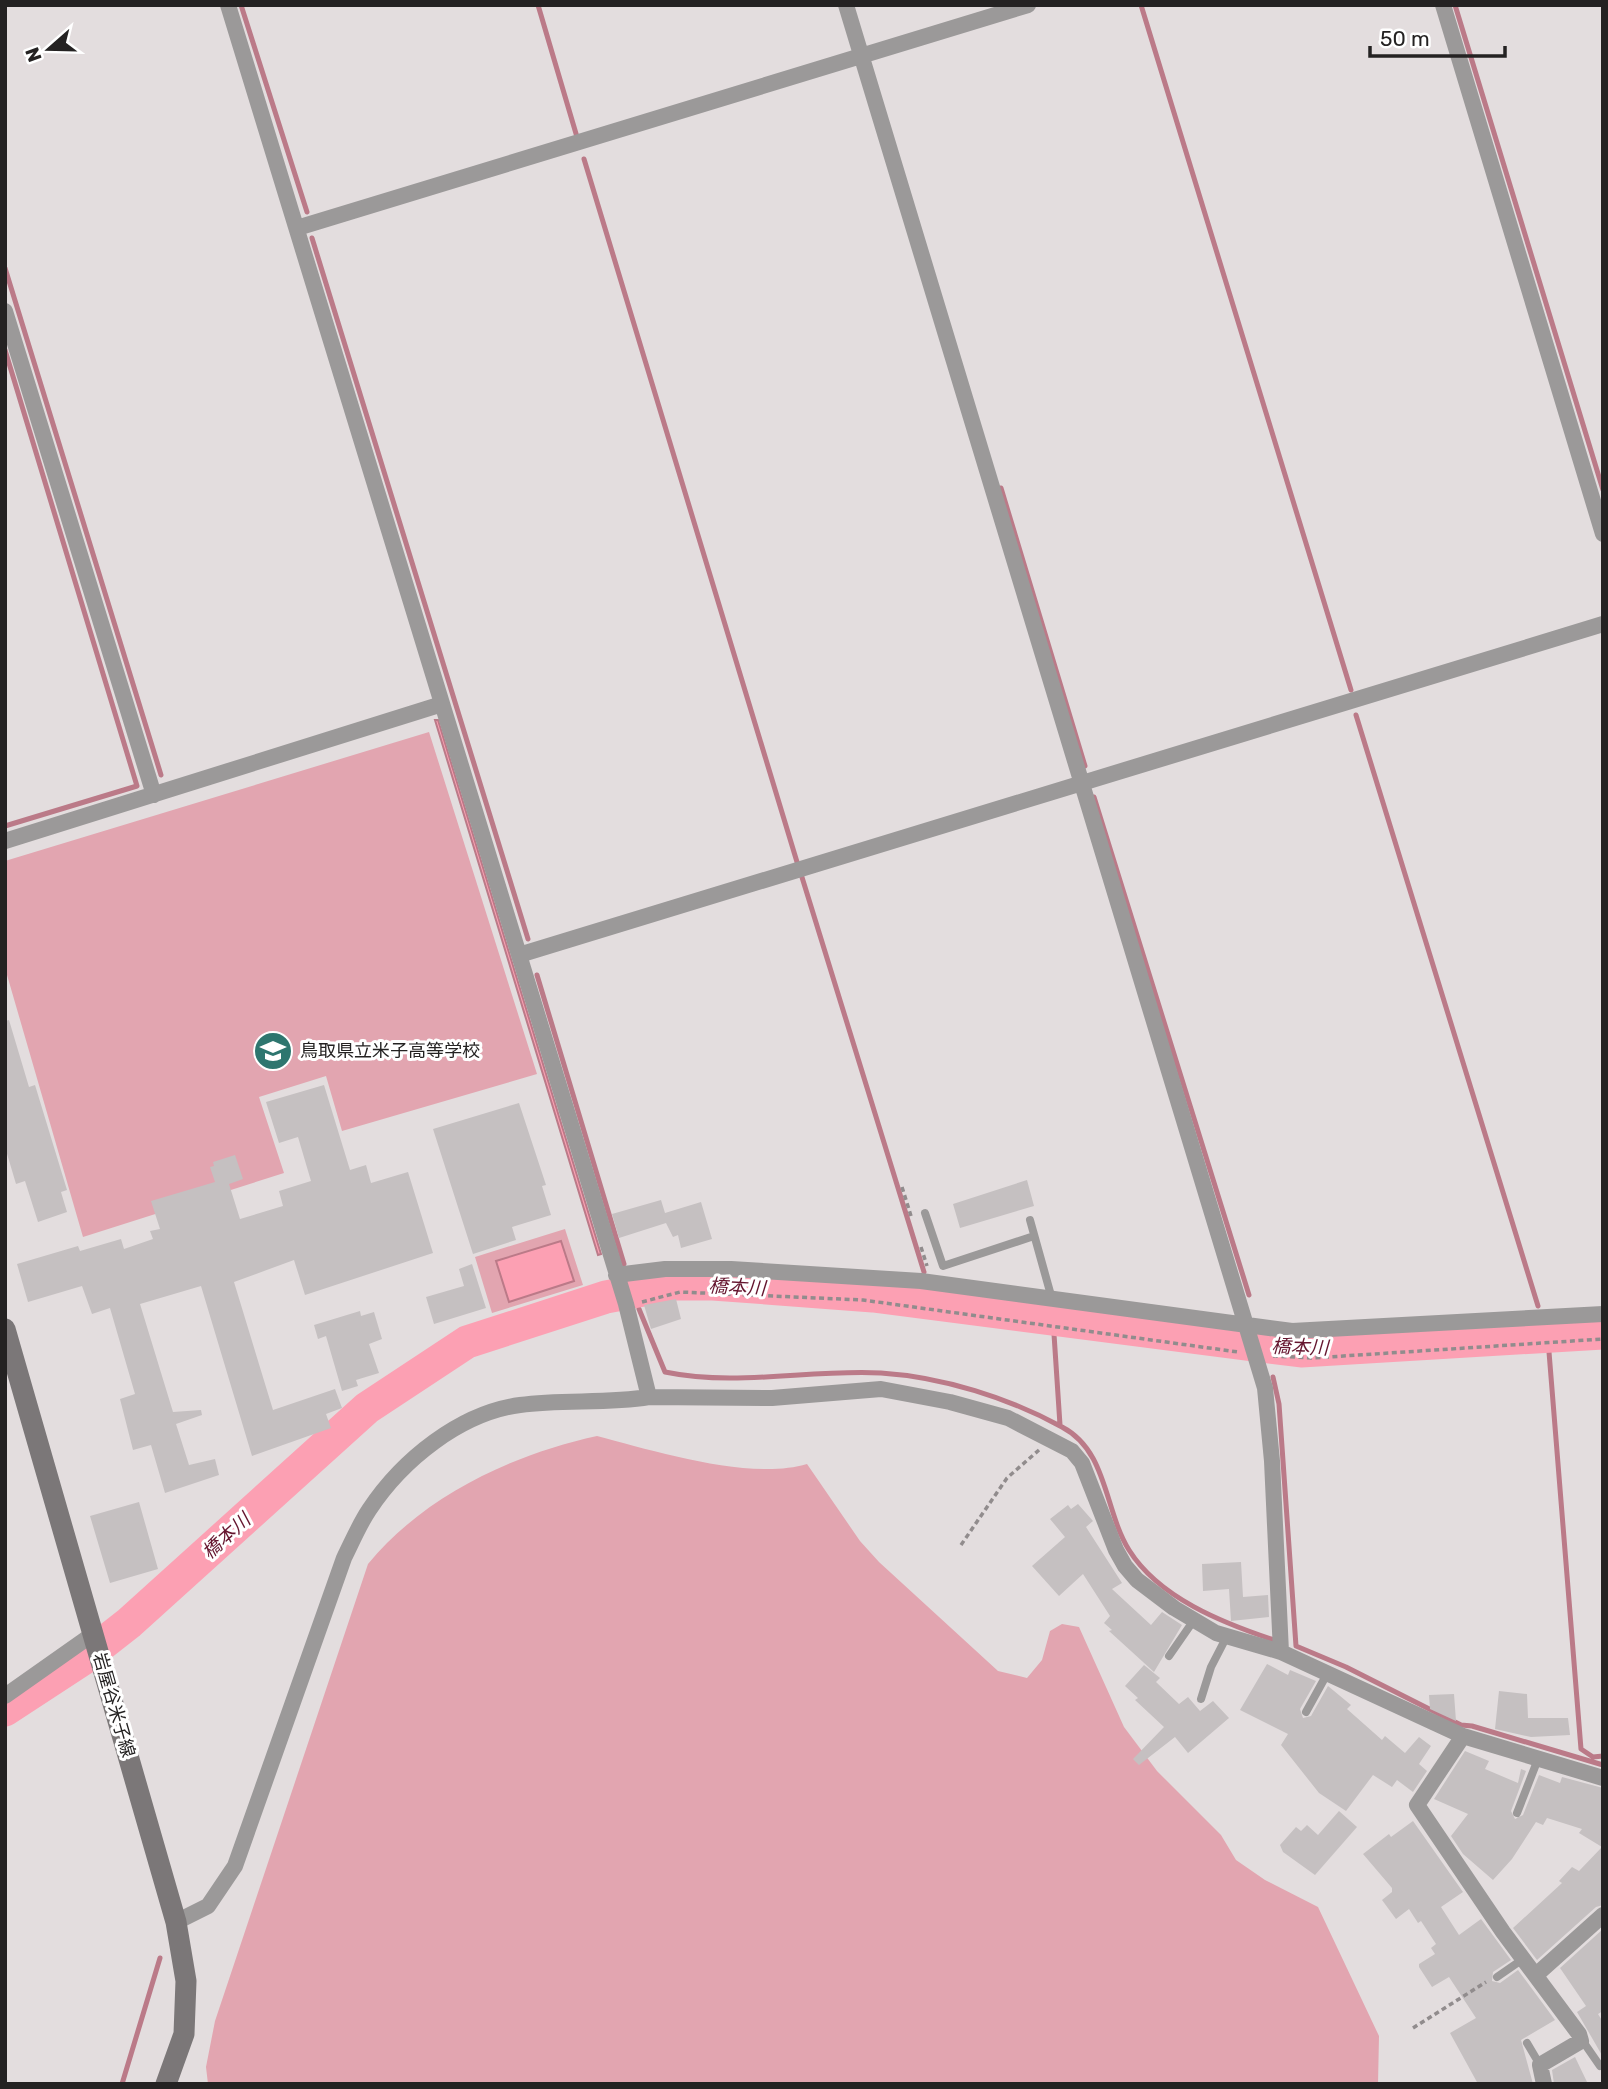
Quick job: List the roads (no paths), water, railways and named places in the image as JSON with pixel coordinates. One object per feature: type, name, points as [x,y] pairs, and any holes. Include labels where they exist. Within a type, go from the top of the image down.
[{"type":"main road","name":"岩屋谷米子線","points":[[5,1329],[176,1922],[186,1981],[184,2034],[166,2084]]},
{"type":"street","points":[[228,5],[626,1307],[649,1397]]},
{"type":"street","points":[[846,5],[1265,1388],[1272,1461],[1281,1652]]},
{"type":"street","points":[[297,228],[1028,5]]},
{"type":"street","points":[[1443,5],[1603,534]]},
{"type":"street","points":[[5,311],[154,795]]},
{"type":"street","points":[[519,955],[1603,624]]},
{"type":"street","points":[[5,841],[442,704]]},
{"type":"street","points":[[617,1278],[665,1269],[731,1269],[921,1281],[1292,1331],[1603,1314]]},
{"type":"street","points":[[176,1922],[208,1906],[235,1866],[344,1558],[369,1510],[392,1482],[452,1429],[484,1414],[522,1404],[649,1397],[772,1398],[880,1390],[950,1402],[1008,1418],[1072,1451],[1082,1463],[1115,1550],[1125,1566],[1137,1580],[1194,1620],[1227,1636],[1281,1652],[1463,1736],[1603,1778]]},
{"type":"street","points":[[5,1696],[94,1636]]},
{"type":"street","points":[[1463,1736],[1417,1805],[1580,2037],[1581,2041],[1576,2046],[1540,2065],[1545,2084]]},
{"type":"street","points":[[1535,1975],[1603,1915]]},
{"type":"lane","points":[[925,1213],[943,1266],[1034,1236]]},
{"type":"lane","points":[[1030,1220],[1052,1299]]},
{"type":"lane","points":[[1169,1656],[1194,1620]]},
{"type":"lane","points":[[1201,1699],[1211,1667],[1227,1636]]},
{"type":"lane","points":[[1306,1712],[1327,1674]]},
{"type":"lane","points":[[1517,1813],[1538,1759]]},
{"type":"lane","points":[[1497,1976],[1523,1959]]},
{"type":"lane","points":[[1580,2037],[1600,2066]]},
{"type":"lane","points":[[1527,2043],[1540,2065]]},
{"type":"waterway","points":[[241,5],[307,212]]},
{"type":"waterway","points":[[538,5],[577,137]]},
{"type":"waterway","points":[[1141,5],[1351,690]]},
{"type":"waterway","points":[[1455,5],[1603,490]]},
{"type":"waterway","points":[[584,159],[797,862]]},
{"type":"waterway","points":[[312,238],[528,939]]},
{"type":"waterway","points":[[5,268],[161,775]]},
{"type":"waterway","points":[[5,350],[137,786],[5,826]]},
{"type":"waterway","points":[[1001,488],[1085,766]]},
{"type":"waterway","points":[[1356,715],[1538,1306]]},
{"type":"waterway","points":[[1094,797],[1249,1295]]},
{"type":"waterway","points":[[801,874],[924,1272]]},
{"type":"waterway","points":[[537,975],[624,1264]]},
{"type":"waterway","name":"橋本川","points":[[5,1710],[83,1659],[129,1623],[367,1408],[467,1342],[606,1297],[675,1284],[713,1284],[873,1296],[1301,1351],[1603,1333]]},
{"type":"waterway","points":[[639,1309],[665,1372],[719,1378],[854,1372],[904,1375],[952,1384],[998,1398],[1062,1427],[1077,1438],[1097,1466],[1121,1534],[1142,1567],[1157,1582],[1194,1607],[1234,1626],[1274,1640]]},
{"type":"waterway","points":[[1053,1319],[1060,1425]]},
{"type":"waterway","points":[[1549,1352],[1581,1749],[1593,1757],[1603,1756]]},
{"type":"waterway","points":[[1273,1377],[1279,1404],[1296,1646],[1346,1667],[1461,1725],[1603,1765]]},
{"type":"waterway","points":[[122,2084],[160,1958]]},
{"type":"place","name":"鳥取県立米子高等学校","points":[[273,1051]]}]
